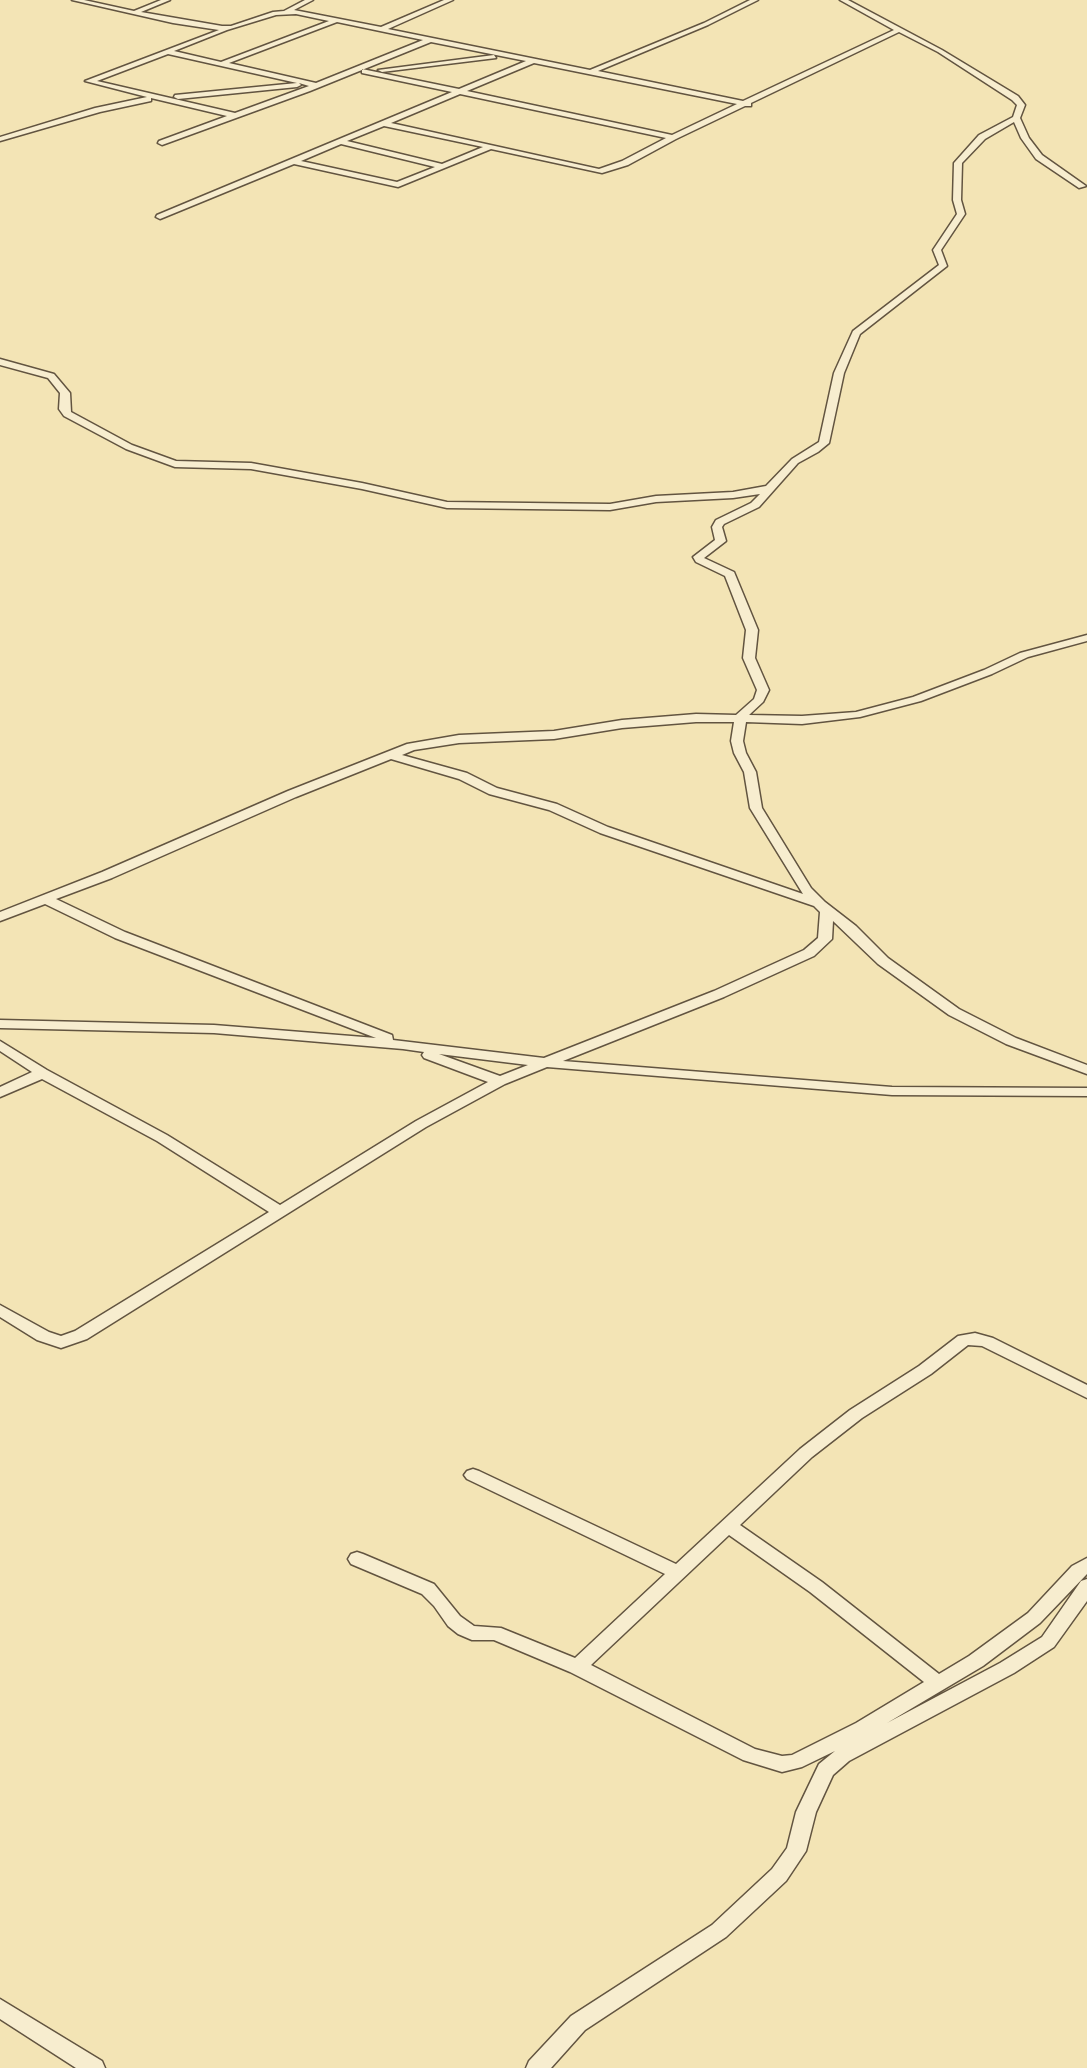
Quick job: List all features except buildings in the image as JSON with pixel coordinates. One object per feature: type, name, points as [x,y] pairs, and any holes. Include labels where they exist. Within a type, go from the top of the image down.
[{"type":"street","points":[[75,0],[228,28]]},
{"type":"street","points":[[135,12],[167,0]]},
{"type":"street","points":[[236,116],[89,81],[228,28],[287,11],[294,5],[310,0]]},
{"type":"street","points":[[382,29],[450,0]]},
{"type":"street","points":[[591,72],[715,20],[755,0]]},
{"type":"street","points":[[696,497],[724,511],[751,508],[795,461],[824,443],[839,373],[856,333],[943,266],[937,250],[961,214],[957,205],[958,163],[989,132],[1016,118],[1021,105],[1015,98],[901,29],[843,0]]},
{"type":"street","points":[[287,11],[748,104]]},
{"type":"street","points":[[221,64],[336,20]]},
{"type":"street","points":[[383,123],[599,171],[625,163],[673,137],[748,104],[901,29]]},
{"type":"street","points":[[162,143],[313,84],[361,70],[430,39]]},
{"type":"street","points":[[169,52],[313,84]]},
{"type":"street","points":[[361,70],[508,55]]},
{"type":"street","points":[[160,218],[534,60]]},
{"type":"street","points":[[361,70],[673,137]]},
{"type":"street","points":[[0,139],[104,108],[158,98],[205,97],[313,84]]},
{"type":"street","points":[[1016,118],[1025,138],[1039,157],[1082,186]]},
{"type":"street","points":[[338,141],[444,167]]},
{"type":"street","points":[[292,161],[398,185],[488,148]]},
{"type":"street","points":[[0,362],[51,376],[65,393],[64,409],[67,414],[129,447],[175,464],[251,466],[354,484],[447,505],[610,508],[656,499],[741,494],[771,489]]},
{"type":"street","points":[[724,511],[718,524],[721,541],[698,558],[730,574],[748,615],[753,641],[749,658],[762,690],[759,699],[741,717],[737,741],[750,772],[756,808],[806,890],[883,961],[954,1012],[1011,1041],[1087,1070]]},
{"type":"street","points":[[0,917],[411,747],[458,739],[554,735],[622,724],[741,717],[821,719],[892,708],[988,672],[1024,655],[1086,640]]},
{"type":"street","points":[[389,755],[446,770],[493,791],[553,807],[624,837],[823,908]]},
{"type":"street","points":[[45,899],[120,936],[500,1081]]},
{"type":"street","points":[[0,1310],[43,1336],[61,1342],[81,1335],[421,1124],[500,1081],[719,994],[809,953],[825,939],[823,908]]},
{"type":"street","points":[[0,1024],[214,1029],[403,1045],[544,1063],[892,1091],[1087,1092]]},
{"type":"street","points":[[0,1045],[43,1073],[162,1138],[279,1211]]},
{"type":"street","points":[[0,1093],[43,1073]]},
{"type":"street","points":[[577,1667],[806,1453],[856,1414],[925,1370],[964,1340],[987,1342],[1087,1392]]},
{"type":"street","points":[[473,1475],[676,1572]]},
{"type":"street","points":[[729,1527],[816,1587],[937,1682]]},
{"type":"street","points":[[357,1559],[428,1589],[454,1621],[472,1633],[495,1633],[577,1667],[750,1755],[782,1764],[795,1762],[863,1728],[1011,1637],[1034,1618],[1077,1571],[1087,1565]]},
{"type":"street","points":[[537,2068],[578,2023],[719,1931],[779,1875],[796,1851],[806,1812],[826,1770],[842,1756],[1007,1668],[1048,1642],[1087,1586]]},
{"type":"street","points":[[0,2008],[94,2068]]}]
